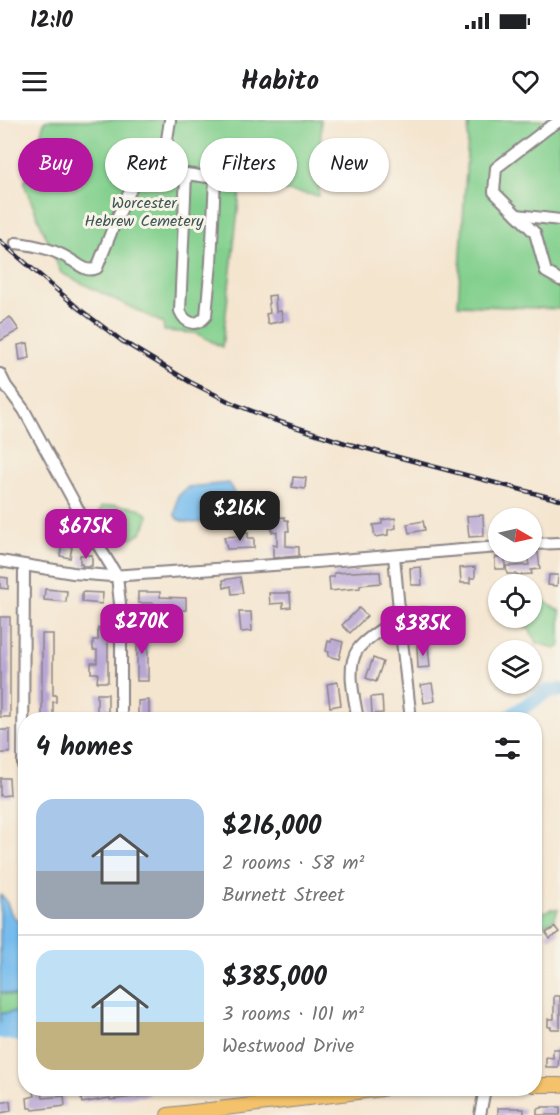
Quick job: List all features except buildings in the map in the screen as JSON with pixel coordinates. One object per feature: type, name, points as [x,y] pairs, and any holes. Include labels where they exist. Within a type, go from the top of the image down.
[{"type":"main road","points":[[542,1085],[560,1085]]},
{"type":"main road","points":[[168,1115],[254,1109],[337,1096]]},
{"type":"street","points":[[167,138],[170,120]]},
{"type":"street","points":[[560,121],[496,168],[494,192],[535,233],[546,272],[560,280]]},
{"type":"street","points":[[16,243],[47,249],[87,270],[95,270],[130,192]]},
{"type":"street","points":[[185,192],[180,311],[183,319],[197,322],[206,316],[214,192]]},
{"type":"street","points":[[517,215],[560,220]]},
{"type":"street","points":[[0,374],[24,410],[117,576],[121,613],[121,712]]},
{"type":"street","points":[[0,561],[91,575],[117,576],[488,548]]},
{"type":"street","points":[[394,556],[410,712]]},
{"type":"street","points":[[23,712],[24,566]]},
{"type":"street","points":[[357,712],[352,678],[355,655],[363,644],[399,616]]},
{"type":"street","points":[[480,1115],[484,1096]]},
{"type":"green space","name":"Worcester Hebrew Cemetery","points":[[45,120],[321,120],[321,138],[309,138],[309,192],[319,192],[319,196],[293,192],[297,192],[297,138],[200,138],[200,192],[240,192],[222,347],[196,333],[164,331],[163,323],[61,273],[27,192],[93,192],[93,138],[39,138]]},
{"type":"green space","points":[[469,120],[560,120],[560,309],[458,305]]},
{"type":"green space","points":[[115,505],[139,508],[148,515],[144,529],[139,535],[129,538],[108,530],[104,526],[99,518],[101,507]]},
{"type":"green space","points":[[542,599],[560,610],[560,647],[542,644],[542,640],[535,640],[527,628],[542,628]]},
{"type":"green space","points":[[558,909],[554,920],[542,925],[542,913]]},
{"type":"green space","points":[[0,993],[18,997],[18,1012],[0,1014]]},
{"type":"water","points":[[229,483],[236,497],[234,506],[221,514],[208,521],[195,523],[182,521],[175,516],[177,497],[188,487]]},
{"type":"water","points":[[0,895],[18,921],[18,996],[0,992]]},
{"type":"water","points":[[18,1012],[18,1033],[0,1034],[0,1014]]},
{"type":"waterway","points":[[517,712],[546,692],[560,690]]},
{"type":"waterway","points":[[0,1031],[18,1034]]},
{"type":"railway","points":[[0,241],[78,308],[122,341],[190,382],[232,403],[274,420],[345,443],[560,500]]}]
